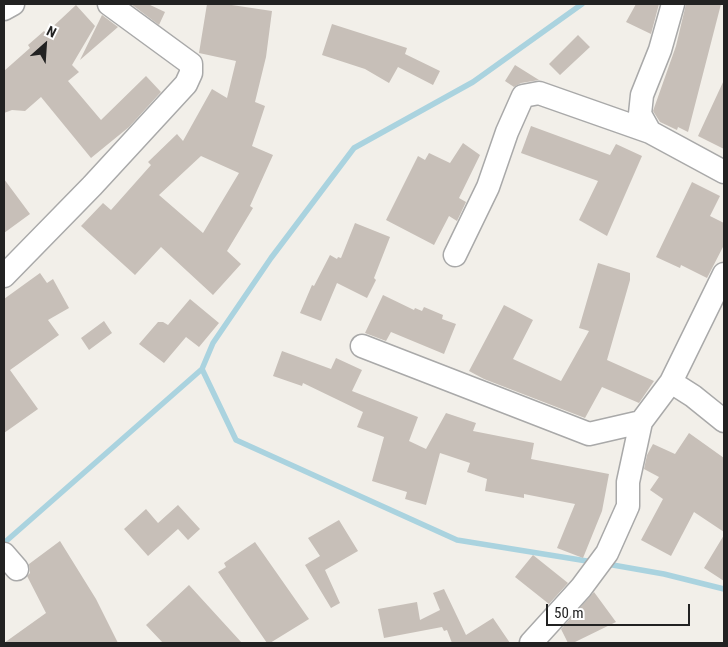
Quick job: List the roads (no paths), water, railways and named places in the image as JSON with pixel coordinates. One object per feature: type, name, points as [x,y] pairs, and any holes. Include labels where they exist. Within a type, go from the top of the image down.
[{"type":"street","points":[[4,9],[13,4]]},
{"type":"street","points":[[4,276],[92,186],[186,84],[192,73],[191,64],[109,4]]},
{"type":"street","points":[[650,132],[640,114],[642,95],[660,50],[673,4]]},
{"type":"street","points":[[455,255],[488,187],[507,132],[523,96],[539,93],[650,132],[724,172]]},
{"type":"street","points":[[532,643],[581,588],[607,553],[628,506],[628,482],[641,422],[671,382],[724,274]]},
{"type":"street","points":[[362,346],[589,434],[641,422]]},
{"type":"street","points":[[671,382],[693,396],[724,421]]},
{"type":"waterway","points":[[202,369],[213,343],[271,258],[354,148],[473,82],[582,4]]},
{"type":"waterway","points":[[4,543],[202,369],[236,440],[457,540],[593,562]]},
{"type":"waterway","points":[[607,564],[664,574],[724,589]]}]
